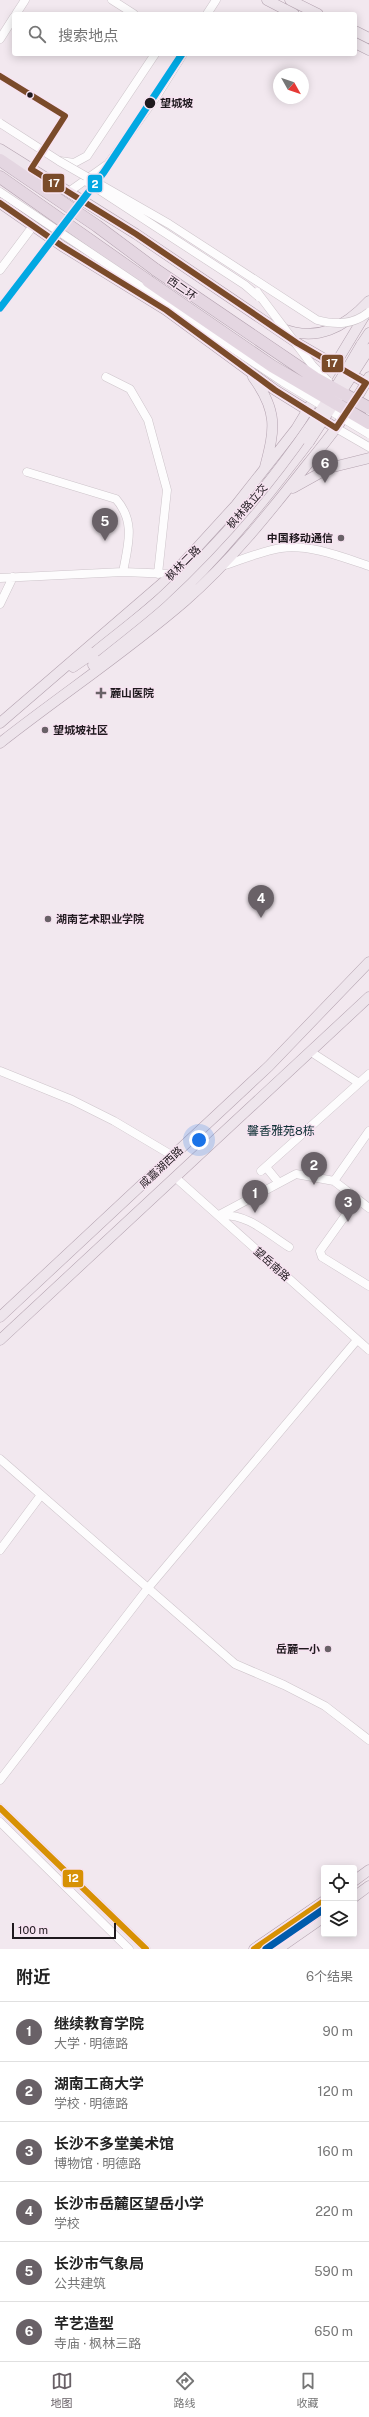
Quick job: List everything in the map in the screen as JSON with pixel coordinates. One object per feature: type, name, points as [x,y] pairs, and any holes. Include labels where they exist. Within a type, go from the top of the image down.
[{"type":"highway","name":"西二环","points":[[0,160],[97,226],[156,270],[284,357],[369,408]]},
{"type":"highway","name":"西二环","points":[[0,176],[148,281],[284,373],[369,423]]},
{"type":"main road","points":[[266,0],[290,12]]},
{"type":"main road","points":[[290,0],[314,12]]},
{"type":"main road","points":[[357,32],[369,38]]},
{"type":"main road","points":[[357,44],[369,50]]},
{"type":"main road","points":[[0,149],[70,191],[268,322],[297,343],[368,381],[336,428],[287,490],[222,566],[185,601],[155,625],[0,743]]},
{"type":"main road","points":[[0,203],[33,226],[166,310],[246,367],[275,390],[336,428]]},
{"type":"main road","points":[[268,322],[286,330],[308,334],[320,332],[351,320],[369,301]]},
{"type":"main road","name":"枫林二路","points":[[0,723],[36,694],[174,574],[264,472],[307,411],[369,308]]},
{"type":"main road","name":"枫林路立交","points":[[99,654],[161,598],[246,508],[302,437],[369,333]]},
{"type":"main road","name":"枫林路立交","points":[[99,654],[167,606],[250,518],[309,442],[369,349]]},
{"type":"main road","points":[[246,367],[266,396],[273,423],[273,437],[264,472]]},
{"type":"main road","points":[[287,490],[329,468],[369,458]]},
{"type":"main road","points":[[42,710],[99,654]]},
{"type":"main road","name":"枫林二路","points":[[36,694],[99,654]]},
{"type":"main road","name":"咸嘉湖西路","points":[[0,1317],[269,1066],[369,962]]},
{"type":"main road","name":"咸嘉湖西路","points":[[0,1340],[369,997]]},
{"type":"main road","points":[[357,1879],[369,1870]]},
{"type":"main road","points":[[357,1895],[369,1886]]},
{"type":"main road","points":[[254,1949],[321,1903]]},
{"type":"main road","points":[[278,1949],[321,1919]]},
{"type":"street","points":[[17,12],[25,0]]},
{"type":"street","points":[[112,0],[131,12]]},
{"type":"street","points":[[208,12],[216,0]]},
{"type":"street","points":[[0,39],[12,20]]},
{"type":"street","points":[[59,161],[74,163],[87,156],[154,56]]},
{"type":"street","points":[[70,191],[108,164],[156,97],[181,56]]},
{"type":"street","points":[[0,123],[59,161],[169,224],[317,320],[329,323],[343,323],[356,320],[369,312]]},
{"type":"street","points":[[59,161],[80,177],[245,285],[259,297]]},
{"type":"street","points":[[0,192],[283,382],[369,434]]},
{"type":"street","points":[[0,270],[33,226]]},
{"type":"street","points":[[244,273],[259,297],[312,365],[342,393]]},
{"type":"street","points":[[106,377],[130,389],[148,420],[167,490],[158,574]]},
{"type":"street","points":[[336,428],[369,448]]},
{"type":"street","points":[[27,472],[116,498],[123,507],[131,531],[123,572]]},
{"type":"street","points":[[222,566],[280,548],[306,548],[369,566]]},
{"type":"street","points":[[0,578],[123,572],[174,574]]},
{"type":"street","points":[[0,604],[13,577]]},
{"type":"street","points":[[311,1052],[359,1083]]},
{"type":"street","points":[[0,1080],[4,1073],[72,1100],[114,1121],[172,1156]]},
{"type":"street","points":[[279,1183],[263,1169],[369,1074]]},
{"type":"street","points":[[334,1181],[369,1131]]},
{"type":"street","points":[[218,1215],[296,1174],[334,1181],[369,1207]]},
{"type":"street","name":"望岳南路","points":[[176,1178],[369,1350]]},
{"type":"street","points":[[357,1199],[320,1251],[322,1256],[369,1286]]},
{"type":"street","points":[[218,1215],[233,1214],[246,1218],[289,1247]]},
{"type":"street","points":[[0,1780],[148,1588],[357,1340]]},
{"type":"street","points":[[0,1459],[235,1664],[284,1684],[325,1706],[369,1740]]},
{"type":"street","points":[[0,1550],[41,1495]]},
{"type":"street","points":[[0,1808],[146,1949]]},
{"type":"street","points":[[0,1822],[129,1949]]},
{"type":"transit line","name":"2","points":[[0,308],[104,172],[181,56]]},
{"type":"transit line","name":"17","points":[[0,76],[65,116],[31,169],[136,234],[297,343],[366,383],[336,428],[275,390],[166,310],[62,246],[0,203]]},
{"type":"transit line","name":"12","points":[[0,1808],[146,1949]]},
{"type":"transit line","name":"12","points":[[254,1949],[321,1903]]},
{"type":"transit line","name":"6","points":[[266,1949],[321,1911]]},
{"type":"transit line","name":"6","points":[[268,1949],[321,1913]]},
{"type":"place","name":"望城坡","points":[[150,103]]},
{"type":"place","name":"芊艺造型","points":[[325,483]]},
{"type":"place","name":"中国移动通信","points":[[341,538]]},
{"type":"place","name":"长沙市气象局","points":[[105,541]]},
{"type":"place","name":"麓山医院","points":[[101,693]]},
{"type":"place","name":"望城坡社区","points":[[45,730]]},
{"type":"place","name":"长沙市岳麓区望岳小学","points":[[261,918]]},
{"type":"place","name":"湖南艺术职业学院","points":[[48,919]]},
{"type":"place","name":"湖南工商大学","points":[[314,1185]]},
{"type":"place","name":"继续教育学院","points":[[255,1213]]},
{"type":"place","name":"长沙不多堂美术馆","points":[[348,1222]]},
{"type":"place","name":"岳麓一小","points":[[328,1649]]},
{"type":"district","name":"馨香雅苑8栋","points":[[281,1131]]}]
